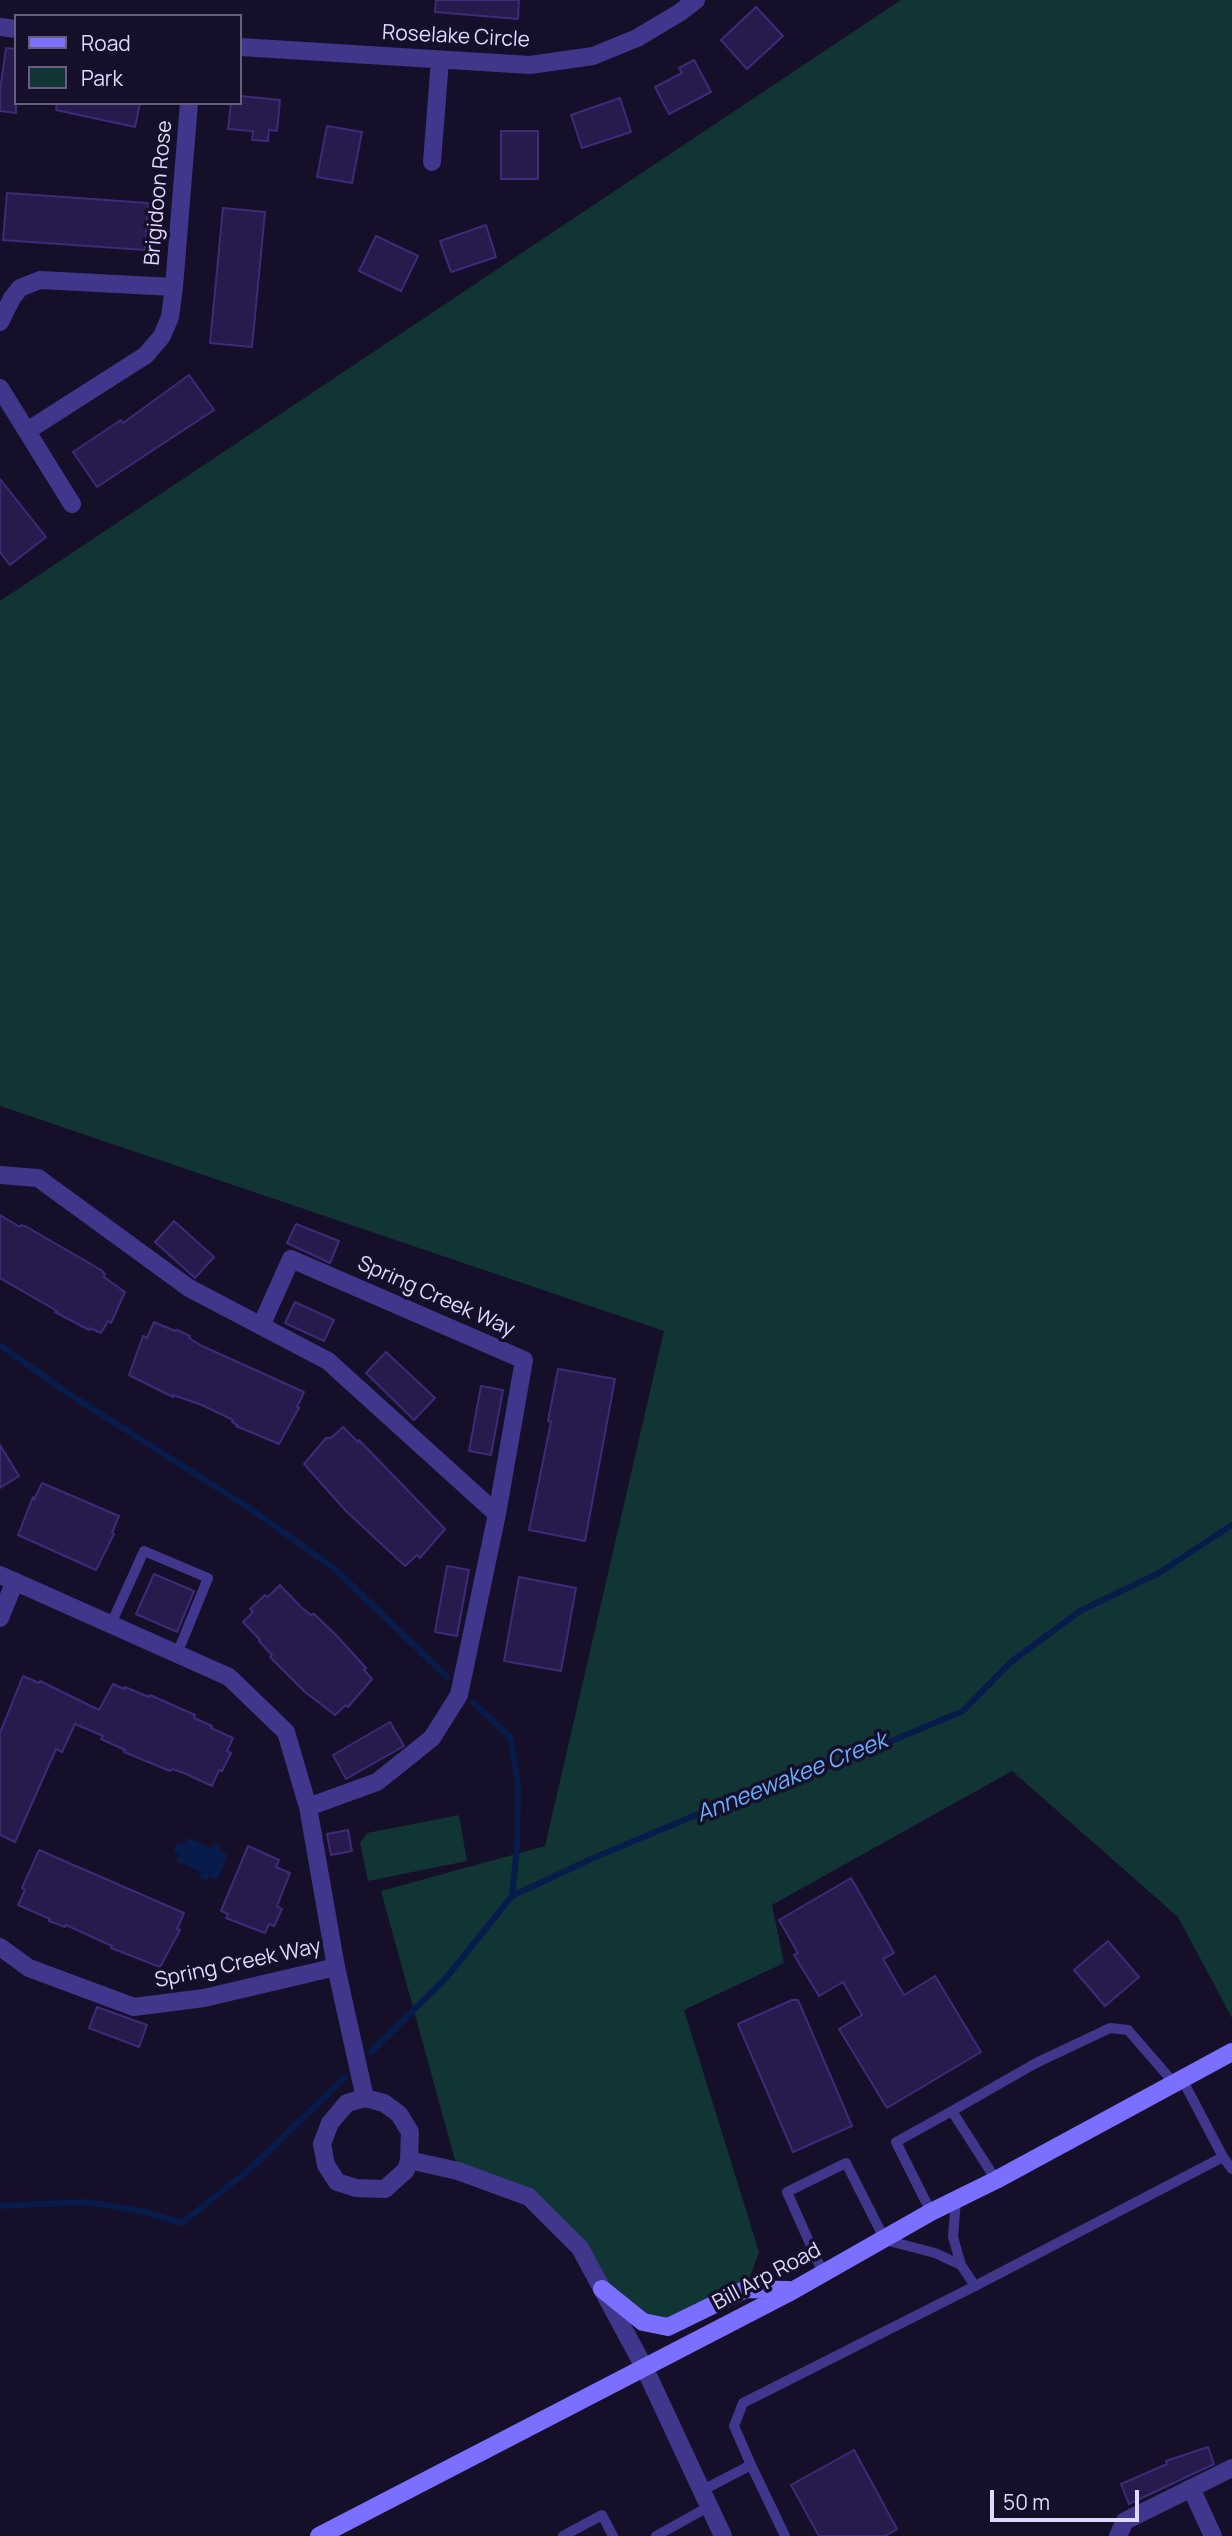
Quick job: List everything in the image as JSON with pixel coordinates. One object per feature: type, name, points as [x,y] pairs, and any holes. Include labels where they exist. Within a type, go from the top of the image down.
[{"type":"main road","name":"Bill Arp Road","points":[[318,2536],[792,2291],[931,2212],[996,2180],[1232,2052]]},
{"type":"main road","points":[[601,2289],[643,2322],[667,2328],[746,2289],[792,2291]]},
{"type":"street","name":"Roselake Circle","points":[[242,47],[530,65],[593,56],[636,38],[696,0]]},
{"type":"street","points":[[432,162],[440,60]]},
{"type":"street","name":"Brigidoon Rose","points":[[27,432],[146,355],[167,327],[174,287],[189,105]]},
{"type":"street","name":"Brigidoon Rose","points":[[0,322],[12,298],[29,282],[40,280],[174,287]]},
{"type":"street","points":[[0,388],[72,504]]},
{"type":"street","points":[[0,1175],[38,1178],[189,1288],[328,1361],[497,1514]]},
{"type":"street","name":"Spring Creek Way","points":[[261,1326],[291,1259],[524,1360],[497,1514],[459,1695],[432,1738],[377,1782],[308,1807]]},
{"type":"street","name":"Spring Creek Way","points":[[0,1618],[8,1578],[229,1677],[286,1732],[308,1807],[336,1967],[204,1998],[134,2007],[29,1968],[0,1947]]},
{"type":"street","points":[[336,1967],[365,2098]]},
{"type":"street","points":[[365,2098],[384,2103],[399,2114],[410,2132],[409,2160],[406,2171],[385,2189],[356,2188],[337,2182],[326,2165],[322,2144],[330,2123],[347,2103],[365,2098]]},
{"type":"street","points":[[409,2160],[458,2171],[529,2197],[580,2248],[644,2367],[723,2536]]},
{"type":"street","points":[[1118,2536],[1125,2521],[1232,2468]]},
{"type":"street","points":[[1191,2488],[1213,2536]]},
{"type":"lane","points":[[111,1624],[144,1551],[208,1578],[177,1654]]},
{"type":"lane","points":[[931,2212],[896,2142],[1036,2063],[1110,2028],[1128,2030],[1178,2081],[1232,2169]]},
{"type":"lane","points":[[952,2111],[996,2180]]},
{"type":"lane","points":[[785,2536],[734,2426],[743,2403],[1223,2157]]},
{"type":"lane","points":[[824,2273],[787,2192],[846,2163],[885,2240],[935,2253],[961,2265]]},
{"type":"lane","points":[[956,2200],[953,2237],[961,2265],[975,2286]]},
{"type":"lane","points":[[656,2536],[751,2465]]},
{"type":"lane","points":[[563,2536],[602,2515],[613,2536]]},
{"type":"green space","points":[[901,0],[1232,0],[1232,2018],[1178,1917],[1012,1771],[772,1905],[784,1963],[684,2010],[759,2252],[746,2289],[668,2327],[643,2322],[529,2197],[458,2171],[381,1891],[545,1846],[664,1331],[0,1106],[0,601]]},
{"type":"green space","points":[[459,1815],[467,1861],[368,1881],[360,1843],[367,1833]]},
{"type":"water","points":[[187,1838],[212,1848],[214,1844],[228,1855],[217,1880],[209,1876],[207,1881],[199,1877],[201,1872],[176,1861],[179,1855],[175,1853],[174,1847],[179,1843],[184,1844]]},
{"type":"building","points":[[436,0],[519,0],[518,19],[435,12]]},
{"type":"building","points":[[756,7],[783,36],[747,69],[721,40]]},
{"type":"building","points":[[6,48],[14,49],[16,113],[0,111]]},
{"type":"building","points":[[694,60],[711,92],[669,114],[655,87],[682,73],[679,68]]},
{"type":"building","points":[[242,96],[280,100],[277,131],[269,130],[268,141],[252,140],[253,131],[228,129],[231,105],[242,105]]},
{"type":"building","points":[[620,98],[631,132],[582,148],[571,115]]},
{"type":"building","points":[[57,105],[140,105],[135,127],[56,110]]},
{"type":"building","points":[[327,126],[362,132],[352,183],[317,177]]},
{"type":"building","points":[[501,131],[538,131],[538,179],[501,179]]},
{"type":"building","points":[[7,193],[148,203],[145,250],[3,240]]},
{"type":"building","points":[[223,208],[265,212],[252,347],[210,343]]},
{"type":"building","points":[[486,225],[496,257],[451,272],[440,241]]},
{"type":"building","points":[[376,236],[418,256],[401,291],[359,271]]},
{"type":"building","points":[[189,375],[214,410],[97,487],[73,452],[121,420],[123,423]]},
{"type":"building","points":[[0,479],[46,537],[10,565],[0,552]]},
{"type":"building","points":[[0,1215],[20,1227],[27,1227],[101,1270],[105,1274],[104,1277],[125,1292],[111,1323],[108,1321],[101,1333],[90,1328],[89,1330],[55,1312],[57,1311],[0,1278]]},
{"type":"building","points":[[174,1221],[214,1257],[195,1278],[155,1242]]},
{"type":"building","points":[[296,1224],[339,1241],[330,1263],[287,1243]]},
{"type":"building","points":[[295,1302],[334,1320],[324,1341],[285,1323]]},
{"type":"building","points":[[154,1322],[190,1336],[189,1338],[202,1346],[304,1392],[297,1407],[299,1408],[279,1444],[236,1426],[233,1420],[202,1405],[173,1397],[129,1375],[143,1336],[147,1338]]},
{"type":"building","points":[[386,1352],[435,1398],[414,1420],[366,1373]]},
{"type":"building","points":[[558,1369],[615,1379],[585,1541],[529,1530],[551,1422],[548,1421]]},
{"type":"building","points":[[481,1386],[503,1390],[491,1455],[469,1451]]},
{"type":"building","points":[[343,1427],[358,1442],[359,1440],[445,1529],[420,1558],[417,1555],[405,1566],[346,1511],[304,1464],[326,1438],[331,1438]]},
{"type":"building","points":[[0,1445],[19,1476],[0,1488]]},
{"type":"building","points":[[42,1483],[119,1516],[112,1533],[114,1534],[96,1570],[18,1535],[33,1497],[34,1500]]},
{"type":"building","points":[[447,1566],[469,1570],[457,1636],[435,1632]]},
{"type":"building","points":[[154,1574],[194,1591],[177,1632],[136,1614]]},
{"type":"building","points":[[519,1577],[576,1588],[561,1671],[504,1661]]},
{"type":"building","points":[[280,1585],[301,1607],[311,1615],[314,1614],[337,1636],[366,1668],[364,1670],[372,1679],[348,1707],[346,1705],[335,1715],[305,1692],[270,1657],[272,1655],[243,1622],[253,1612],[250,1609]]},
{"type":"building","points":[[23,1676],[39,1683],[40,1681],[99,1710],[113,1684],[149,1697],[150,1695],[195,1715],[194,1718],[233,1738],[227,1751],[231,1753],[212,1786],[124,1752],[125,1750],[101,1739],[103,1736],[75,1724],[62,1752],[56,1749],[15,1842],[0,1835],[0,1733]]},
{"type":"building","points":[[390,1722],[404,1746],[346,1779],[333,1755]]},
{"type":"building","points":[[348,1830],[352,1851],[331,1855],[327,1834]]},
{"type":"building","points":[[248,1846],[279,1860],[276,1867],[290,1873],[277,1906],[282,1909],[274,1926],[269,1924],[265,1933],[226,1918],[228,1914],[221,1911]]},
{"type":"building","points":[[39,1850],[184,1913],[177,1929],[180,1930],[160,1967],[111,1948],[112,1946],[66,1925],[65,1927],[49,1921],[50,1919],[18,1905],[25,1890],[22,1888]]},
{"type":"building","points":[[851,1878],[894,1953],[883,1959],[904,1995],[935,1976],[981,2052],[887,2108],[839,2029],[862,2015],[843,1982],[819,1996],[794,1955],[798,1953],[779,1920]]},
{"type":"building","points":[[1108,1941],[1139,1977],[1105,2006],[1074,1970]]},
{"type":"building","points":[[792,2000],[798,2000],[852,2126],[793,2152],[738,2024]]},
{"type":"building","points":[[97,2007],[147,2025],[139,2047],[89,2028]]},
{"type":"building","points":[[1208,2447],[1214,2464],[1129,2504],[1121,2484],[1167,2464],[1166,2461]]},
{"type":"building","points":[[854,2450],[897,2529],[885,2536],[819,2536],[791,2485]]},
{"type":"waterway","points":[[0,1345],[66,1392],[249,1508],[335,1569],[447,1677]]},
{"type":"waterway","name":"Anneewakee Creek","points":[[371,2052],[446,1978],[512,1896],[591,1859],[715,1807],[858,1755],[963,1711],[1011,1662],[1080,1611],[1159,1573],[1232,1525]]},
{"type":"waterway","points":[[473,1702],[510,1737],[518,1783],[517,1847],[512,1896]]},
{"type":"waterway","name":"Anneewakee Creek","points":[[0,2206],[87,2202],[141,2211],[182,2223],[250,2169],[345,2077]]}]
